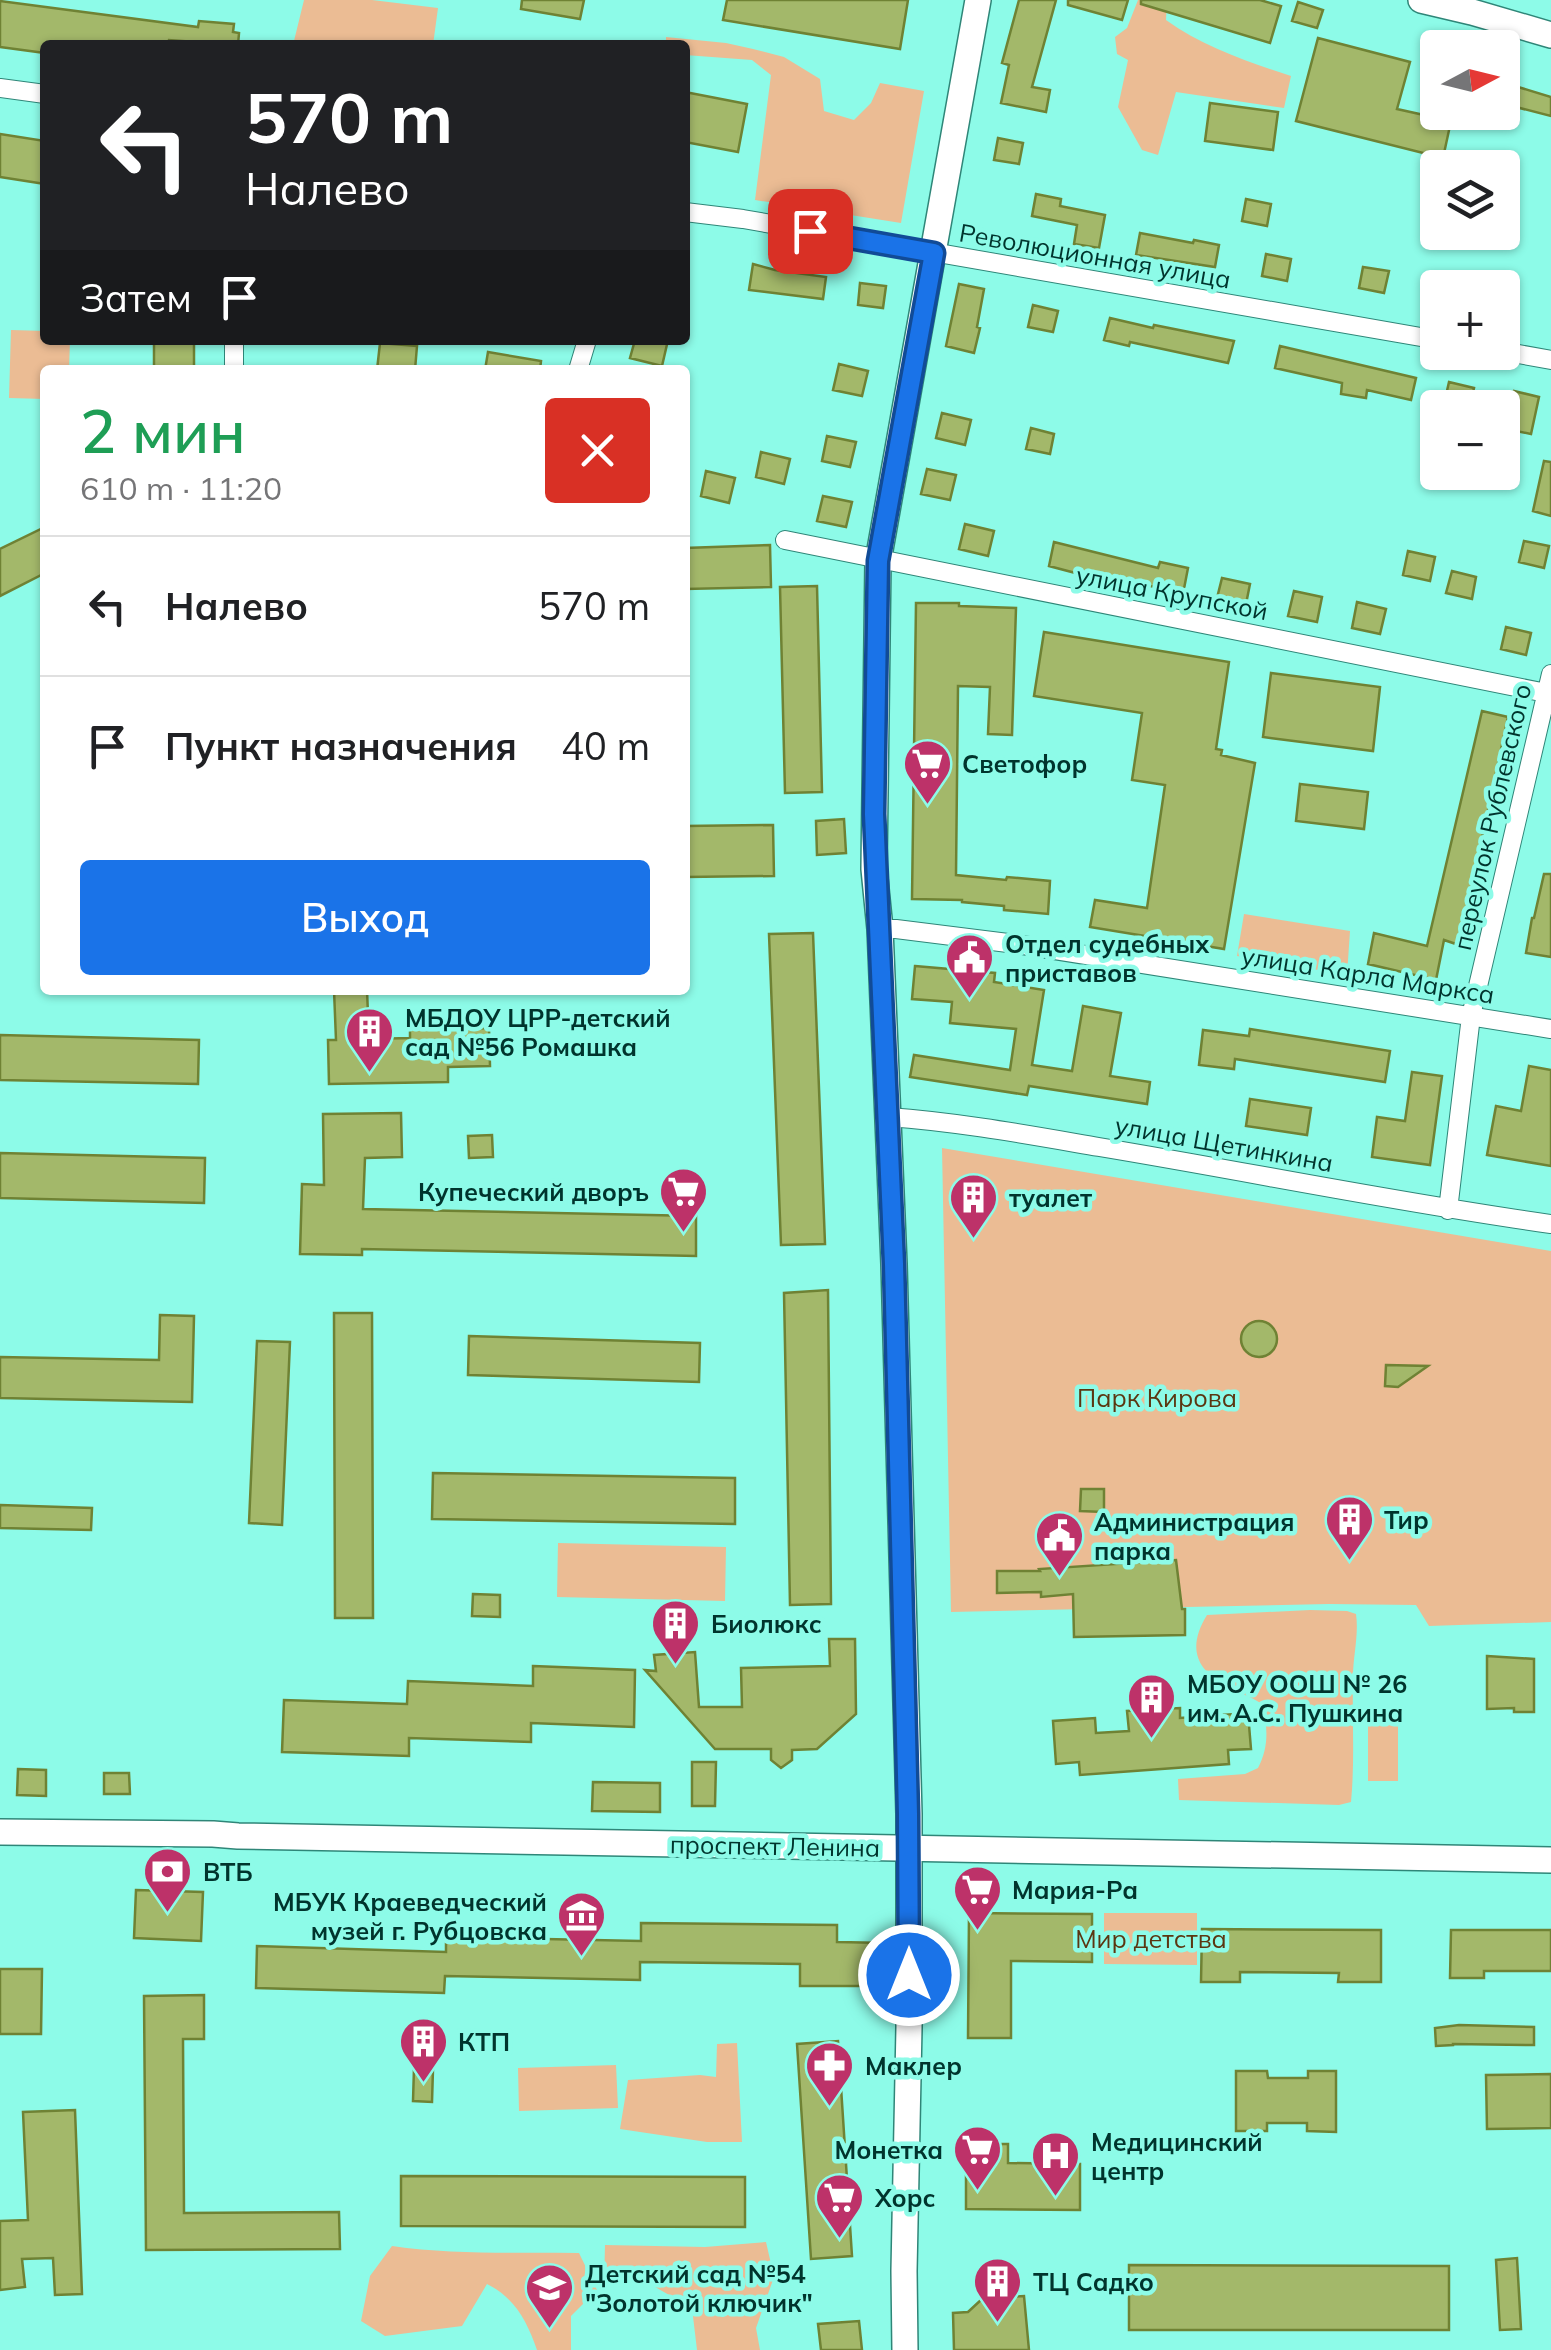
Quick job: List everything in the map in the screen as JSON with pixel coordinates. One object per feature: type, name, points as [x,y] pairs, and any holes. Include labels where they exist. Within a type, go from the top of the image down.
[{"type":"street","points":[[905,2350],[909,1848],[894,1264],[874,869],[878,561],[978,0]]},
{"type":"street","points":[[1421,0],[1551,35]]},
{"type":"street","points":[[0,88],[40,93]]},
{"type":"street","name":"Революционная улица","points":[[690,213],[1420,337]]},
{"type":"street","points":[[1520,355],[1551,360]]},
{"type":"street","name":"улица Крупской","points":[[784,540],[1549,693]]},
{"type":"street","name":"переулок Рублевского","points":[[1448,1210],[1471,1016],[1551,674]]},
{"type":"street","name":"улица Карла Маркса","points":[[880,929],[1016,944],[1551,1029]]},
{"type":"street","name":"улица Щетинкина","points":[[888,1116],[969,1125],[1448,1210],[1551,1224]]},
{"type":"street","name":"проспект Ленина","points":[[0,1832],[1551,1860]]},
{"type":"green space","points":[[304,0],[372,0],[438,8],[434,40],[294,40]]},
{"type":"green space","points":[[1138,0],[1167,0],[1166,20],[1180,30],[1227,53],[1291,76],[1284,108],[1176,92],[1158,155],[1142,150],[1118,107],[1128,60],[1117,54],[1115,37],[1127,28]]},
{"type":"green space","points":[[666,37],[726,43],[784,57],[820,79],[824,111],[854,120],[871,103],[880,83],[924,91],[901,223],[755,200],[771,75],[752,60],[690,55],[690,40]]},
{"type":"green space","points":[[11,330],[40,331],[40,345],[70,345],[69,365],[40,365],[40,399],[9,398]]},
{"type":"green space","points":[[1244,914],[1350,931],[1347,975],[1237,956]]},
{"type":"green space","name":"Парк Кирова","points":[[942,1148],[1551,1251],[1551,1622],[1429,1626],[1416,1605],[951,1612]]},
{"type":"green space","points":[[558,1543],[726,1547],[725,1601],[557,1597]]},
{"type":"green space","points":[[1310,1610],[1356,1614],[1351,1802],[1339,1805],[1179,1800],[1178,1779],[1245,1774],[1258,1768],[1266,1745],[1262,1704],[1216,1679],[1201,1664],[1197,1637],[1207,1615]]},
{"type":"green space","points":[[1368,1717],[1398,1717],[1398,1781],[1368,1781]]},
{"type":"green space","name":"Мир детства","points":[[1104,1913],[1197,1913],[1197,1965],[1104,1964]]},
{"type":"green space","points":[[737,2043],[742,2142],[707,2142],[620,2129],[628,2080],[716,2077],[717,2044]]},
{"type":"green space","points":[[616,2065],[618,2108],[519,2111],[518,2068]]},
{"type":"green space","points":[[766,2242],[774,2277],[756,2328],[760,2350],[697,2350],[692,2308],[641,2279],[604,2286],[605,2245],[705,2247]]},
{"type":"green space","points":[[392,2246],[462,2252],[579,2253],[597,2290],[571,2316],[571,2350],[537,2350],[519,2311],[487,2284],[462,2326],[385,2336],[361,2321],[370,2276]]},
{"type":"building","points":[[522,0],[584,0],[580,19],[521,9]]},
{"type":"building","points":[[727,0],[908,0],[900,49],[723,20]]},
{"type":"building","points":[[1019,0],[1056,0],[1032,87],[1050,90],[1046,112],[1001,103],[1009,65],[1002,63]]},
{"type":"building","points":[[1068,0],[1128,0],[1122,20],[1068,5]]},
{"type":"building","points":[[1141,0],[1260,0],[1281,6],[1270,43],[1141,4]]},
{"type":"building","points":[[0,1],[198,27],[199,21],[234,24],[233,32],[239,33],[238,40],[40,40],[40,52],[0,47]]},
{"type":"building","points":[[1298,2],[1323,10],[1317,28],[1292,21]]},
{"type":"building","points":[[1318,38],[1410,62],[1397,109],[1420,114],[1420,130],[1449,130],[1445,150],[1420,152],[1296,121]]},
{"type":"building","points":[[1520,88],[1551,97],[1551,116],[1520,108]]},
{"type":"building","points":[[690,93],[747,104],[738,152],[690,143]]},
{"type":"building","points":[[1210,103],[1278,112],[1273,150],[1205,141]]},
{"type":"building","points":[[0,134],[40,140],[40,183],[0,177]]},
{"type":"building","points":[[998,138],[1023,143],[1019,164],[994,160]]},
{"type":"building","points":[[1036,194],[1061,199],[1060,206],[1105,215],[1099,248],[1074,244],[1077,225],[1032,216]]},
{"type":"building","points":[[1246,199],[1271,204],[1267,226],[1242,221]]},
{"type":"building","points":[[1140,233],[1219,245],[1215,267],[1136,255]]},
{"type":"building","points":[[1266,254],[1291,259],[1287,281],[1262,276]]},
{"type":"building","points":[[753,264],[826,277],[823,299],[749,290]]},
{"type":"building","points":[[1363,267],[1389,271],[1384,293],[1359,288]]},
{"type":"building","points":[[860,283],[886,286],[883,308],[858,305]]},
{"type":"building","points":[[959,284],[984,289],[974,353],[946,346]]},
{"type":"building","points":[[1033,305],[1058,311],[1053,332],[1028,327]]},
{"type":"building","points":[[1110,318],[1234,341],[1228,363],[1104,340]]},
{"type":"building","points":[[154,345],[194,345],[194,365],[154,365]]},
{"type":"building","points":[[380,345],[417,346],[415,365],[378,365]]},
{"type":"building","points":[[634,345],[667,345],[662,365],[630,358]]},
{"type":"building","points":[[1280,346],[1416,378],[1411,400],[1367,390],[1366,398],[1341,394],[1342,383],[1275,368]]},
{"type":"building","points":[[488,352],[541,361],[541,365],[486,365]]},
{"type":"building","points":[[839,364],[868,371],[862,396],[833,390]]},
{"type":"building","points":[[1449,382],[1474,388],[1474,390],[1447,390]]},
{"type":"building","points":[[1520,392],[1539,397],[1531,434],[1520,432]]},
{"type":"building","points":[[942,413],[971,420],[965,445],[936,438]]},
{"type":"building","points":[[1031,428],[1054,434],[1050,454],[1026,449]]},
{"type":"building","points":[[827,436],[856,442],[850,467],[822,461]]},
{"type":"building","points":[[761,452],[790,459],[784,484],[756,477]]},
{"type":"building","points":[[1544,461],[1551,462],[1551,516],[1533,511]]},
{"type":"building","points":[[927,469],[956,475],[950,500],[921,494]]},
{"type":"building","points":[[706,471],[735,478],[729,503],[701,496]]},
{"type":"building","points":[[823,496],[852,502],[846,527],[817,521]]},
{"type":"building","points":[[965,524],[994,531],[988,556],[959,549]]},
{"type":"building","points":[[40,529],[40,576],[0,596],[0,549]]},
{"type":"building","points":[[1524,541],[1549,546],[1544,568],[1519,562]]},
{"type":"building","points":[[1054,542],[1158,568],[1160,562],[1188,568],[1183,594],[1134,582],[1132,588],[1049,566]]},
{"type":"building","points":[[770,545],[771,587],[690,589],[690,548]]},
{"type":"building","points":[[1408,551],[1435,557],[1430,581],[1403,575]]},
{"type":"building","points":[[1452,571],[1476,577],[1472,599],[1446,593]]},
{"type":"building","points":[[1222,578],[1250,584],[1245,609],[1216,602]]},
{"type":"building","points":[[817,586],[822,792],[785,793],[780,587]]},
{"type":"building","points":[[1294,591],[1322,597],[1317,622],[1288,616]]},
{"type":"building","points":[[1357,602],[1386,609],[1380,634],[1352,628]]},
{"type":"building","points":[[916,603],[1016,608],[1012,735],[988,734],[990,687],[958,686],[956,875],[1050,881],[1048,914],[1004,910],[1004,906],[962,900],[912,899]]},
{"type":"building","points":[[1506,627],[1531,633],[1526,655],[1501,649]]},
{"type":"building","points":[[1044,632],[1229,662],[1216,749],[1222,750],[1221,755],[1255,763],[1224,949],[1090,927],[1095,900],[1147,908],[1165,785],[1132,780],[1142,713],[1034,696]]},
{"type":"building","points":[[1271,673],[1380,687],[1373,751],[1263,737]]},
{"type":"building","points":[[1482,711],[1508,717],[1459,945],[1444,940],[1436,980],[1368,964],[1374,933],[1427,946]]},
{"type":"building","points":[[1300,784],[1368,792],[1364,829],[1296,821]]},
{"type":"building","points":[[844,819],[846,853],[817,855],[816,821]]},
{"type":"building","points":[[773,825],[774,876],[690,877],[690,826]]},
{"type":"building","points":[[1544,874],[1551,874],[1551,957],[1526,953]]},
{"type":"building","points":[[813,933],[825,1244],[781,1245],[769,934]]},
{"type":"building","points":[[915,966],[995,973],[994,982],[1044,990],[1032,1065],[1072,1071],[1083,1006],[1121,1013],[1110,1076],[1150,1082],[1147,1104],[1029,1086],[1027,1095],[910,1077],[914,1055],[1010,1070],[1016,1029],[950,1023],[952,1002],[912,999]]},
{"type":"building","name":"МБДОУ ЦРР-детский сад №56 Ромашка","points":[[334,995],[367,995],[369,1039],[410,1038],[410,1025],[489,1028],[490,1066],[448,1067],[448,1082],[329,1084],[328,1040],[336,1040]]},
{"type":"building","points":[[1250,1029],[1390,1051],[1385,1082],[1235,1059],[1234,1069],[1199,1065],[1203,1030],[1249,1036]]},
{"type":"building","points":[[0,1035],[199,1040],[198,1084],[0,1080]]},
{"type":"building","points":[[1529,1066],[1551,1070],[1551,1166],[1487,1155],[1496,1106],[1521,1111]]},
{"type":"building","points":[[1412,1072],[1442,1076],[1430,1165],[1372,1157],[1377,1117],[1405,1121]]},
{"type":"building","points":[[1250,1099],[1311,1108],[1307,1135],[1246,1126]]},
{"type":"building","points":[[401,1113],[402,1157],[365,1158],[363,1209],[696,1216],[696,1256],[362,1249],[362,1255],[300,1254],[302,1184],[324,1185],[323,1114]]},
{"type":"building","points":[[492,1135],[493,1157],[469,1158],[468,1136]]},
{"type":"building","points":[[0,1153],[205,1158],[204,1203],[0,1198]]},
{"type":"building","points":[[828,1290],[831,1604],[790,1605],[784,1293]]},
{"type":"building","points":[[334,1313],[372,1313],[373,1618],[335,1618]]},
{"type":"building","points":[[160,1315],[194,1316],[192,1402],[0,1398],[0,1357],[159,1360]]},
{"type":"building","points":[[1259,1321],[1272,1326],[1277,1339],[1272,1352],[1259,1357],[1246,1352],[1241,1339],[1246,1326]]},
{"type":"building","points":[[469,1336],[700,1343],[699,1382],[468,1375]]},
{"type":"building","points":[[257,1341],[290,1342],[282,1525],[249,1523]]},
{"type":"building","points":[[1386,1365],[1428,1366],[1398,1387],[1385,1386]]},
{"type":"building","points":[[433,1473],[735,1478],[735,1524],[432,1519]]},
{"type":"building","points":[[1081,1489],[1104,1489],[1104,1512],[1080,1511]]},
{"type":"building","points":[[0,1505],[92,1508],[91,1530],[0,1528]]},
{"type":"building","points":[[1176,1560],[1185,1609],[1185,1635],[1074,1637],[1073,1594],[1041,1597],[1041,1592],[997,1593],[997,1571]]},
{"type":"building","points":[[473,1594],[500,1595],[500,1617],[472,1616]]},
{"type":"building","points":[[829,1639],[855,1639],[856,1714],[817,1749],[792,1750],[792,1760],[781,1768],[771,1760],[771,1749],[715,1749],[645,1670],[656,1671],[654,1655],[695,1652],[699,1707],[742,1707],[741,1668],[830,1666]]},
{"type":"building","points":[[1487,1656],[1534,1659],[1534,1712],[1487,1709]]},
{"type":"building","points":[[533,1666],[635,1670],[634,1727],[531,1723],[531,1742],[409,1738],[409,1756],[282,1752],[284,1700],[407,1704],[408,1681],[533,1686]]},
{"type":"building","name":"МБОУ ООШ № 26 им. А.С. Пушкина","points":[[1180,1708],[1180,1718],[1248,1713],[1251,1749],[1228,1750],[1229,1764],[1080,1775],[1079,1762],[1056,1764],[1053,1721],[1095,1718],[1096,1733],[1129,1731],[1127,1711]]},
{"type":"building","points":[[692,1762],[716,1762],[715,1806],[692,1806]]},
{"type":"building","points":[[18,1769],[46,1770],[46,1796],[17,1795]]},
{"type":"building","points":[[104,1773],[129,1773],[130,1794],[104,1794]]},
{"type":"building","points":[[593,1782],[660,1783],[660,1812],[592,1811]]},
{"type":"building","name":"ВТБ","points":[[136,1890],[203,1892],[201,1941],[134,1938]]},
{"type":"building","points":[[969,1913],[1092,1914],[1092,1962],[1011,1961],[1011,2038],[968,2038]]},
{"type":"building","points":[[641,1923],[837,1925],[837,1942],[887,1943],[887,1986],[800,1986],[800,1964],[640,1962],[640,1980],[445,1976],[444,1993],[256,1988],[257,1946],[446,1952],[446,1937],[641,1941]]},
{"type":"building","points":[[1202,1929],[1381,1930],[1381,1982],[1338,1982],[1339,1973],[1240,1972],[1240,1982],[1201,1982]]},
{"type":"building","points":[[1451,1930],[1551,1930],[1551,1971],[1484,1971],[1484,1978],[1450,1978]]},
{"type":"building","points":[[0,1969],[42,1969],[41,2034],[0,2034]]},
{"type":"building","points":[[204,1995],[204,2039],[183,2039],[184,2213],[339,2212],[340,2249],[146,2250],[144,1996]]},
{"type":"building","points":[[1534,2027],[1534,2045],[1436,2046],[1435,2028]]},
{"type":"building","points":[[838,2041],[852,2256],[811,2259],[797,2044]]},
{"type":"building","name":"КТП","points":[[414,2068],[433,2069],[432,2102],[413,2101]]},
{"type":"building","points":[[1236,2071],[1267,2071],[1268,2078],[1308,2078],[1308,2071],[1336,2071],[1336,2132],[1307,2131],[1307,2123],[1267,2123],[1267,2131],[1236,2131]]},
{"type":"building","points":[[1551,2074],[1551,2128],[1487,2129],[1486,2075]]},
{"type":"building","points":[[75,2110],[82,2294],[55,2295],[53,2258],[22,2259],[25,2287],[0,2290],[0,2221],[28,2220],[23,2112]]},
{"type":"building","points":[[966,2144],[1008,2144],[1008,2163],[1080,2164],[1080,2210],[966,2209]]},
{"type":"building","points":[[401,2176],[745,2177],[745,2227],[401,2226]]},
{"type":"building","points":[[1517,2258],[1521,2329],[1500,2330],[1496,2260]]},
{"type":"building","points":[[1129,2265],[1449,2266],[1449,2330],[1129,2330]]},
{"type":"building","name":"ТЦ Садко","points":[[1024,2296],[1029,2350],[954,2350],[953,2313],[968,2312],[982,2299]]},
{"type":"building","points":[[859,2321],[862,2350],[821,2350],[818,2324]]},
{"type":"place","name":"Светофор","points":[[927,806]]},
{"type":"place","name":"Отдел судебных приставов","points":[[970,1000]]},
{"type":"place","name":"МБДОУ ЦРР-детский сад №56 Ромашка","points":[[370,1074]]},
{"type":"place","name":"Купеческий дворъ","points":[[684,1234]]},
{"type":"place","name":"туалет","points":[[974,1240]]},
{"type":"place","name":"Тир","points":[[1349,1562]]},
{"type":"place","name":"Администрация парка","points":[[1059,1578]]},
{"type":"place","name":"Биолюкс","points":[[676,1666]]},
{"type":"place","name":"МБОУ ООШ № 26 им. А.С. Пушкина","points":[[1152,1740]]},
{"type":"place","name":"ВТБ","points":[[168,1914]]},
{"type":"place","name":"Мария-Ра","points":[[977,1932]]},
{"type":"place","name":"МБУК Краеведческий музей г. Рубцовска","points":[[582,1958]]},
{"type":"place","name":"КТП","points":[[423,2084]]},
{"type":"place","name":"Маклер","points":[[830,2108]]},
{"type":"place","name":"Монетка","points":[[978,2192]]},
{"type":"place","name":"Медицинский центр","points":[[1056,2198]]},
{"type":"place","name":"Хорс","points":[[840,2240]]},
{"type":"place","name":"ТЦ Садко","points":[[998,2324]]},
{"type":"place","name":"Детский сад №54 \"Золотой ключик\"","points":[[550,2330]]},
{"type":"route","points":[[810,231],[934,253],[878,561],[874,814],[894,1264],[909,1975]]}]
